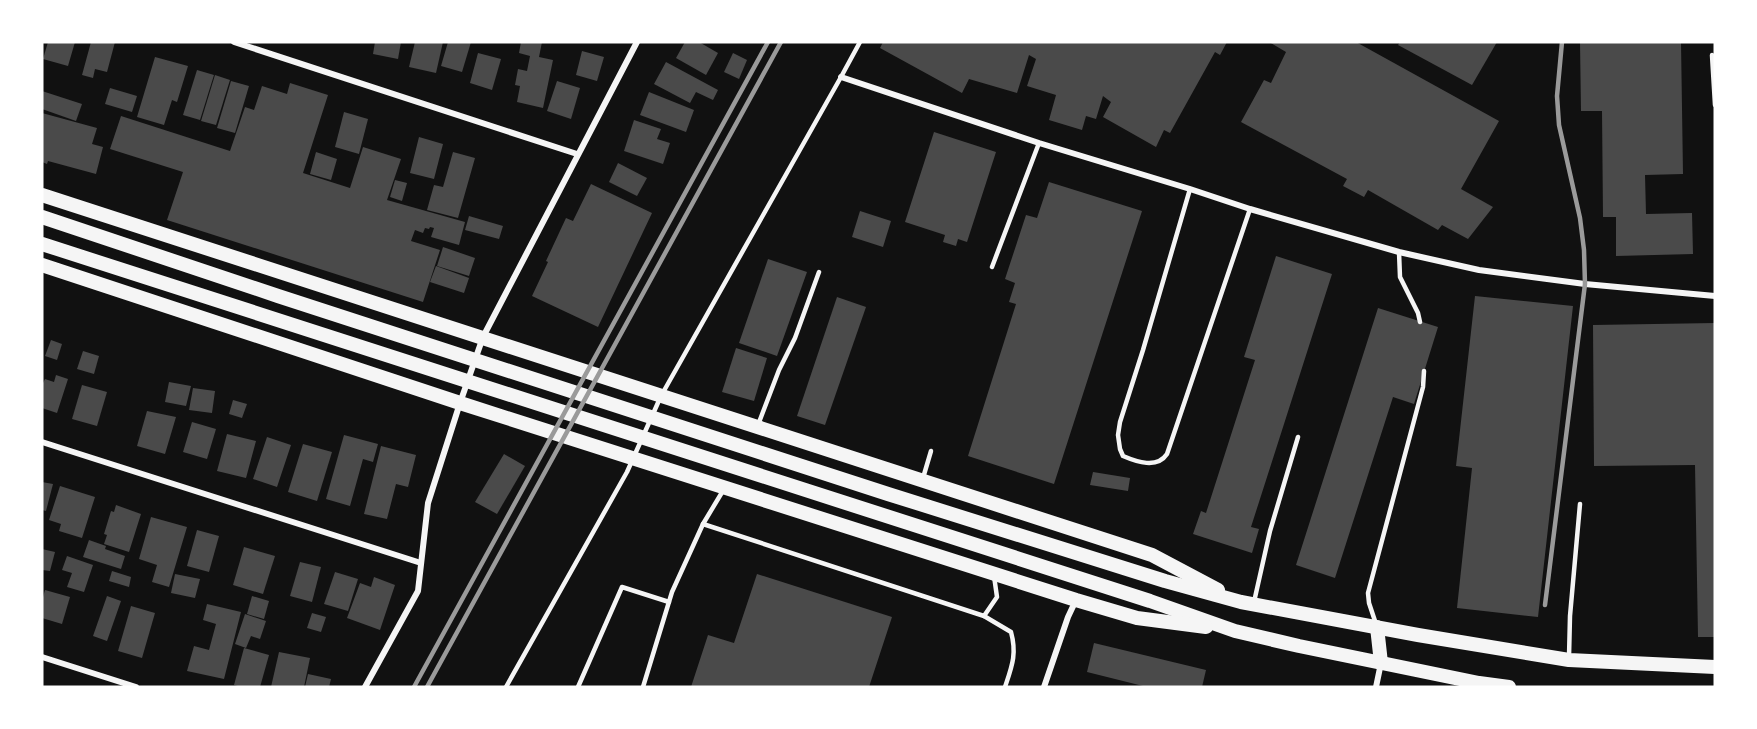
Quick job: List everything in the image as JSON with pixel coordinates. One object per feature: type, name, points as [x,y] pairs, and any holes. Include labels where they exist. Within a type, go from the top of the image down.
[{"type":"main road","points":[[42,195],[1152,555],[1247,603]]},
{"type":"main road","points":[[42,217],[888,494],[1165,581],[1247,603],[1569,660],[1715,667]]},
{"type":"main road","points":[[42,244],[1150,601],[1235,631]]},
{"type":"main road","points":[[42,265],[460,403],[1137,618],[1235,631],[1381,663],[1509,687]]},
{"type":"main road","points":[[1377,627],[1381,663]]},
{"type":"street","points":[[234,42],[577,154]]},
{"type":"street","points":[[365,687],[418,591],[428,503],[483,337],[637,42]]},
{"type":"street","points":[[842,77],[1039,143],[1250,209],[1399,252],[1479,270],[1585,284],[1715,296]]},
{"type":"street","points":[[42,442],[421,563]]},
{"type":"street","points":[[1044,687],[1076,600]]},
{"type":"street","points":[[42,657],[136,687]]},
{"type":"street","points":[[1376,687],[1381,663]]},
{"type":"lane","points":[[506,687],[634,458],[661,396],[860,42]]},
{"type":"lane","points":[[1712,55],[1715,105]]},
{"type":"lane","points":[[992,267],[1039,143]]},
{"type":"lane","points":[[1190,189],[1120,422],[1118,435],[1120,449],[1123,456],[1131,459],[1148,463],[1156,462],[1163,460],[1167,454],[1250,209]]},
{"type":"lane","points":[[1399,252],[1400,277],[1420,322]]},
{"type":"lane","points":[[757,427],[779,370],[795,338],[819,272]]},
{"type":"lane","points":[[1377,627],[1368,593],[1423,387],[1424,371]]},
{"type":"lane","points":[[1247,603],[1298,437]]},
{"type":"lane","points":[[922,481],[931,451]]},
{"type":"lane","points":[[643,687],[669,602],[703,524],[725,487]]},
{"type":"lane","points":[[1569,660],[1570,616],[1580,504]]},
{"type":"lane","points":[[703,524],[984,616],[1011,632],[1015,646],[1014,660],[1005,687]]},
{"type":"lane","points":[[984,616],[997,597],[993,574]]},
{"type":"lane","points":[[578,687],[622,587],[669,602]]},
{"type":"building","points":[[48,42],[75,42],[68,66],[43,59]]},
{"type":"building","points":[[91,42],[115,42],[107,72],[95,69],[93,78],[82,75]]},
{"type":"building","points":[[375,42],[401,42],[398,59],[373,54]]},
{"type":"building","points":[[415,42],[443,42],[436,73],[409,67]]},
{"type":"building","points":[[448,42],[471,42],[462,72],[441,66]]},
{"type":"building","points":[[521,42],[542,42],[539,57],[553,60],[543,108],[517,102],[520,86],[515,85],[518,69],[527,71],[530,56],[519,53]]},
{"type":"building","points":[[685,42],[699,42],[718,53],[706,75],[676,58]]},
{"type":"building","points":[[883,42],[1227,42],[1220,55],[1215,52],[1170,133],[1164,130],[1156,147],[1103,117],[1111,102],[1103,96],[1096,119],[1086,116],[1082,130],[1049,120],[1056,95],[1027,86],[1036,59],[1029,55],[1017,93],[969,79],[962,93],[880,48]]},
{"type":"building","points":[[1269,42],[1356,42],[1499,121],[1461,189],[1493,207],[1468,239],[1442,225],[1438,230],[1368,190],[1364,197],[1343,186],[1347,179],[1241,122],[1264,80],[1271,83],[1286,52]]},
{"type":"building","points":[[1400,42],[1497,42],[1472,85],[1398,45]]},
{"type":"building","points":[[1580,42],[1681,42],[1683,174],[1645,175],[1646,214],[1692,213],[1693,254],[1616,256],[1616,217],[1603,217],[1602,111],[1581,111]]},
{"type":"building","points":[[582,51],[604,57],[597,81],[576,75]]},
{"type":"building","points":[[478,53],[501,59],[492,90],[470,83]]},
{"type":"building","points":[[733,53],[747,60],[739,79],[724,72]]},
{"type":"building","points":[[155,57],[188,66],[177,102],[172,100],[164,125],[137,117]]},
{"type":"building","points":[[666,62],[718,90],[713,100],[696,92],[690,103],[654,84]]},
{"type":"building","points":[[197,70],[214,75],[200,120],[183,115]]},
{"type":"building","points":[[215,75],[230,80],[216,125],[201,121]]},
{"type":"building","points":[[231,81],[249,86],[235,133],[217,128]]},
{"type":"building","points":[[557,81],[580,88],[571,119],[547,111]]},
{"type":"building","points":[[290,83],[328,95],[303,173],[350,188],[363,147],[401,159],[387,200],[465,222],[459,245],[431,237],[434,228],[425,228],[423,233],[415,230],[411,241],[440,250],[423,302],[167,220],[183,172],[110,149],[121,116],[230,151],[245,107],[254,110],[262,86],[287,94]]},
{"type":"building","points":[[110,88],[137,96],[132,112],[105,104]]},
{"type":"building","points":[[42,91],[82,104],[76,121],[42,109]]},
{"type":"building","points":[[649,92],[694,110],[686,132],[640,115]]},
{"type":"building","points":[[344,112],[368,119],[359,154],[335,147]]},
{"type":"building","points":[[42,113],[97,128],[92,144],[103,147],[96,174],[48,161],[47,164],[42,162]]},
{"type":"building","points":[[634,120],[661,129],[657,139],[670,143],[663,164],[624,151]]},
{"type":"building","points":[[934,132],[996,152],[967,242],[958,239],[956,246],[943,242],[945,235],[905,222]]},
{"type":"building","points":[[419,137],[443,144],[434,179],[410,173]]},
{"type":"building","points":[[316,152],[337,159],[331,180],[310,174]]},
{"type":"building","points":[[453,152],[475,158],[458,218],[427,210],[434,185],[443,187]]},
{"type":"building","points":[[618,163],[647,178],[637,196],[609,182]]},
{"type":"building","points":[[395,180],[407,183],[402,201],[390,197]]},
{"type":"building","points":[[1049,182],[1142,211],[1054,484],[968,456],[1016,304],[1009,302],[1015,283],[1005,279],[1026,215],[1037,218]]},
{"type":"building","points":[[591,184],[652,213],[598,327],[532,296],[566,218],[573,221]]},
{"type":"building","points":[[860,211],[891,221],[883,247],[852,237]]},
{"type":"building","points":[[469,216],[503,226],[499,239],[465,230]]},
{"type":"building","points":[[443,247],[475,258],[469,276],[437,266]]},
{"type":"building","points":[[1276,256],[1332,274],[1251,527],[1259,529],[1252,553],[1193,534],[1201,511],[1206,513],[1255,360],[1244,357]]},
{"type":"building","points":[[768,259],[807,272],[777,356],[739,343]]},
{"type":"building","points":[[436,266],[469,278],[464,293],[430,282]]},
{"type":"building","points":[[1475,296],[1573,306],[1538,617],[1457,608],[1472,468],[1456,466]]},
{"type":"building","points":[[837,297],[866,307],[825,425],[797,416]]},
{"type":"building","points":[[1378,308],[1438,327],[1414,404],[1393,397],[1335,578],[1296,565]]},
{"type":"building","points":[[1715,323],[1715,637],[1698,637],[1695,465],[1594,466],[1593,325]]},
{"type":"building","points":[[51,340],[62,344],[57,360],[45,356]]},
{"type":"building","points":[[736,348],[767,358],[754,401],[722,392]]},
{"type":"building","points":[[83,351],[99,356],[94,374],[77,369]]},
{"type":"building","points":[[56,375],[68,379],[57,413],[42,408],[42,385],[45,379],[54,382]]},
{"type":"building","points":[[169,382],[191,386],[186,406],[165,402]]},
{"type":"building","points":[[82,385],[107,392],[97,426],[72,419]]},
{"type":"building","points":[[193,388],[215,391],[212,413],[189,410]]},
{"type":"building","points":[[233,400],[247,404],[242,418],[229,414]]},
{"type":"building","points":[[147,411],[176,417],[165,454],[137,446]]},
{"type":"building","points":[[192,422],[216,429],[207,459],[183,452]]},
{"type":"building","points":[[227,434],[256,441],[246,478],[217,471]]},
{"type":"building","points":[[344,435],[378,444],[373,462],[363,459],[350,506],[326,499]]},
{"type":"building","points":[[267,437],[291,445],[277,487],[253,479]]},
{"type":"building","points":[[303,444],[332,452],[317,501],[288,492]]},
{"type":"building","points":[[381,446],[416,455],[408,487],[396,484],[387,519],[364,514]]},
{"type":"building","points":[[504,454],[525,466],[497,514],[475,502]]},
{"type":"building","points":[[1093,472],[1130,478],[1128,491],[1090,485]]},
{"type":"building","points":[[42,482],[53,484],[46,511],[42,510]]},
{"type":"building","points":[[60,486],[95,497],[82,538],[59,531],[61,524],[49,520]]},
{"type":"building","points":[[116,505],[141,514],[129,552],[104,544],[107,535],[104,534],[111,511],[114,512]]},
{"type":"building","points":[[151,517],[187,527],[169,587],[152,582],[157,565],[139,559]]},
{"type":"building","points":[[197,530],[219,536],[209,572],[187,566]]},
{"type":"building","points":[[89,540],[125,556],[121,569],[83,557]]},
{"type":"building","points":[[244,547],[275,556],[263,594],[233,585]]},
{"type":"building","points":[[42,549],[55,552],[50,571],[42,570]]},
{"type":"building","points":[[67,556],[93,565],[84,592],[67,587],[72,573],[62,570]]},
{"type":"building","points":[[300,562],[321,567],[312,602],[290,596]]},
{"type":"building","points":[[112,571],[131,577],[129,587],[109,581]]},
{"type":"building","points":[[335,572],[358,579],[348,611],[324,604]]},
{"type":"building","points":[[175,574],[200,579],[195,598],[171,593]]},
{"type":"building","points":[[757,574],[892,617],[869,687],[691,687],[708,635],[734,643]]},
{"type":"building","points":[[374,577],[395,585],[380,630],[347,618],[360,583],[371,587]]},
{"type":"building","points":[[45,590],[70,597],[62,624],[42,618],[42,601]]},
{"type":"building","points":[[107,596],[121,601],[107,641],[93,636]]},
{"type":"building","points":[[252,596],[269,601],[264,619],[247,614]]},
{"type":"building","points":[[207,604],[241,612],[224,679],[187,671],[194,646],[209,650],[216,624],[203,620]]},
{"type":"building","points":[[131,606],[155,613],[142,658],[118,651]]},
{"type":"building","points":[[312,613],[326,617],[321,632],[307,628]]},
{"type":"building","points":[[245,614],[266,621],[260,639],[251,636],[246,648],[235,644]]},
{"type":"building","points":[[1094,643],[1206,670],[1202,687],[1147,687],[1087,672]]},
{"type":"building","points":[[244,648],[269,655],[260,687],[234,685]]},
{"type":"building","points":[[279,652],[310,658],[304,687],[271,687]]},
{"type":"building","points":[[308,674],[331,679],[329,687],[305,687]]},
{"type":"railway","points":[[414,687],[768,42]]},
{"type":"railway","points":[[427,687],[781,42]]},
{"type":"railway","points":[[1545,605],[1585,284],[1580,218],[1559,125],[1557,96],[1562,42]]}]
